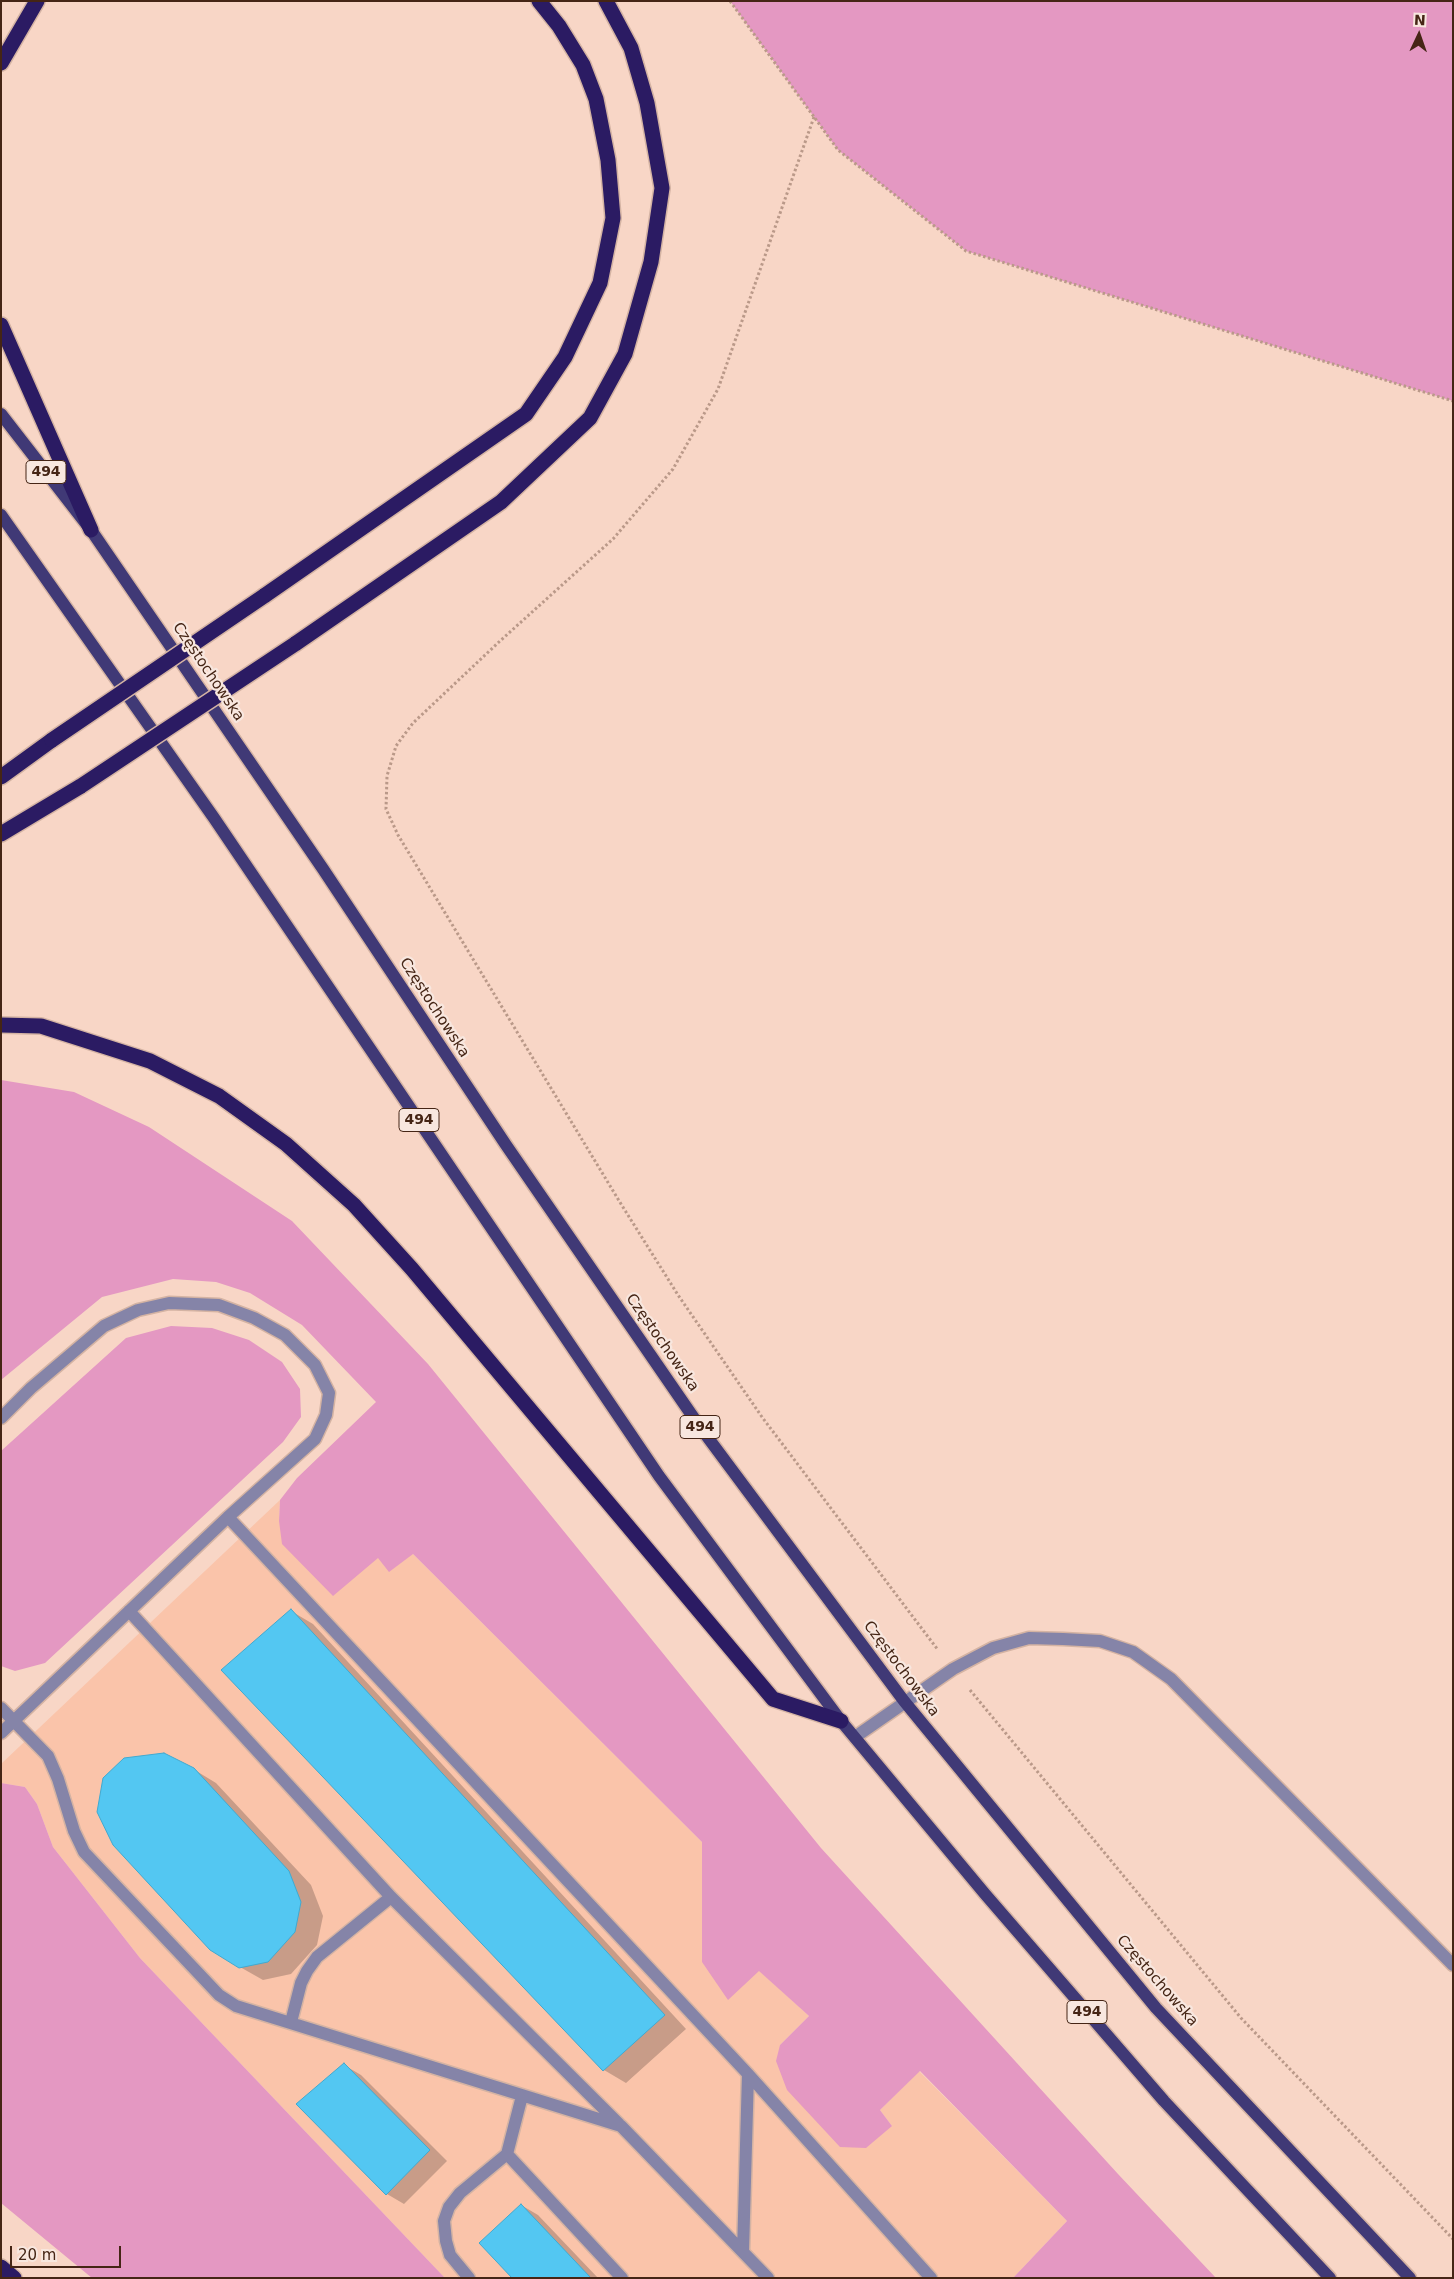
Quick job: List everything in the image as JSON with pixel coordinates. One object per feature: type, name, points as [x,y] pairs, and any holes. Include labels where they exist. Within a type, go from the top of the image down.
[{"type":"highway","points":[[1,63],[37,1]]},
{"type":"highway","points":[[1,777],[526,414],[565,357],[600,283],[614,218],[608,160],[596,99],[583,65],[559,26],[539,1]]},
{"type":"highway","points":[[1,834],[81,786],[295,644],[501,502],[590,418],[626,354],[651,262],[662,188],[647,103],[631,48],[606,1]]},
{"type":"highway","points":[[1,325],[91,530]]},
{"type":"highway","points":[[1,1024],[41,1026],[150,1061],[219,1096],[286,1144],[354,1205],[412,1269],[773,1699],[841,1721]]},
{"type":"highway","points":[[1,2267],[14,2278]]},
{"type":"main road","name":"Częstochowska","points":[[1,414],[91,530],[323,869],[506,1145],[695,1419],[904,1701],[1156,2008],[1410,2278]]},
{"type":"main road","name":"494","points":[[1,515],[214,818],[659,1476],[841,1721]]},
{"type":"main road","points":[[841,1721],[855,1737]]},
{"type":"main road","name":"494","points":[[855,1737],[979,1887],[1164,2101],[1330,2278]]},
{"type":"lane","points":[[1,1418],[31,1388],[104,1326],[138,1310],[169,1303],[219,1305],[254,1318],[285,1335],[315,1365],[329,1393],[326,1415],[315,1439],[228,1517],[1,1733]]},
{"type":"lane","points":[[228,1517],[748,2074],[931,2278]]},
{"type":"lane","points":[[129,1611],[391,1897],[621,2126],[768,2278]]},
{"type":"lane","points":[[855,1737],[904,1701],[953,1669],[993,1648],[1030,1638],[1100,1641],[1133,1652],[1171,1679],[1453,1964]]},
{"type":"lane","points":[[1,1708],[48,1756],[58,1779],[74,1831],[84,1852],[219,1995],[236,2006],[621,2126]]},
{"type":"lane","points":[[291,2022],[301,1983],[317,1957],[391,1897]]},
{"type":"lane","points":[[743,2252],[748,2074]]},
{"type":"lane","points":[[469,2278],[450,2255],[444,2221],[449,2207],[460,2193],[507,2154],[522,2096]]},
{"type":"lane","points":[[507,2154],[622,2278]]},
{"type":"path","points":[[730,1],[838,150],[966,251],[1453,401]]},
{"type":"path","points":[[814,117],[718,389],[673,470],[613,539],[413,723],[396,746],[387,776],[386,809],[408,852],[621,1204],[678,1295],[762,1417],[953,1669],[1240,2018],[1453,2239]]},
{"type":"shaded area","points":[[730,1],[1453,1],[1453,401],[966,251],[838,150]]},
{"type":"shaded area","points":[[1,1080],[74,1092],[149,1127],[292,1221],[428,1364],[821,1848],[1118,2174],[1216,2278],[1013,2278],[1067,2221],[920,2071],[880,2110],[892,2126],[866,2148],[840,2147],[787,2090],[776,2061],[780,2045],[809,2016],[759,1971],[728,2000],[702,1962],[702,1842],[413,1554],[389,1572],[378,1558],[333,1596],[282,1544],[279,1521],[280,1500],[297,1478],[376,1402],[302,1325],[250,1293],[216,1282],[173,1279],[102,1297],[1,1380]]},
{"type":"shaded area","points":[[171,1326],[212,1328],[249,1340],[282,1362],[300,1389],[301,1417],[283,1442],[45,1663],[15,1671],[1,1666],[1,1451],[126,1338]]},
{"type":"shaded area","points":[[280,1500],[279,1521],[378,1558],[413,1554],[702,1842],[702,1962],[759,1970],[809,2016],[780,2045],[892,2126],[880,2110],[919,2071],[1067,2221],[1013,2278],[445,2278],[140,1958],[53,1847],[37,1804],[25,1787],[1,1783],[1,1764]]},
{"type":"shaded area","points":[[1,1783],[25,1787],[37,1804],[53,1847],[140,1958],[445,2278],[92,2278],[1,2203]]},
{"type":"building","points":[[291,1609],[665,2015],[603,2071],[221,1670]]},
{"type":"building","points":[[164,1753],[194,1768],[289,1871],[301,1902],[295,1932],[268,1962],[239,1968],[210,1950],[113,1845],[97,1812],[103,1778],[124,1758]]},
{"type":"building","points":[[344,2063],[430,2150],[386,2195],[296,2104]]},
{"type":"building","points":[[521,2204],[591,2278],[512,2278],[479,2243]]}]
